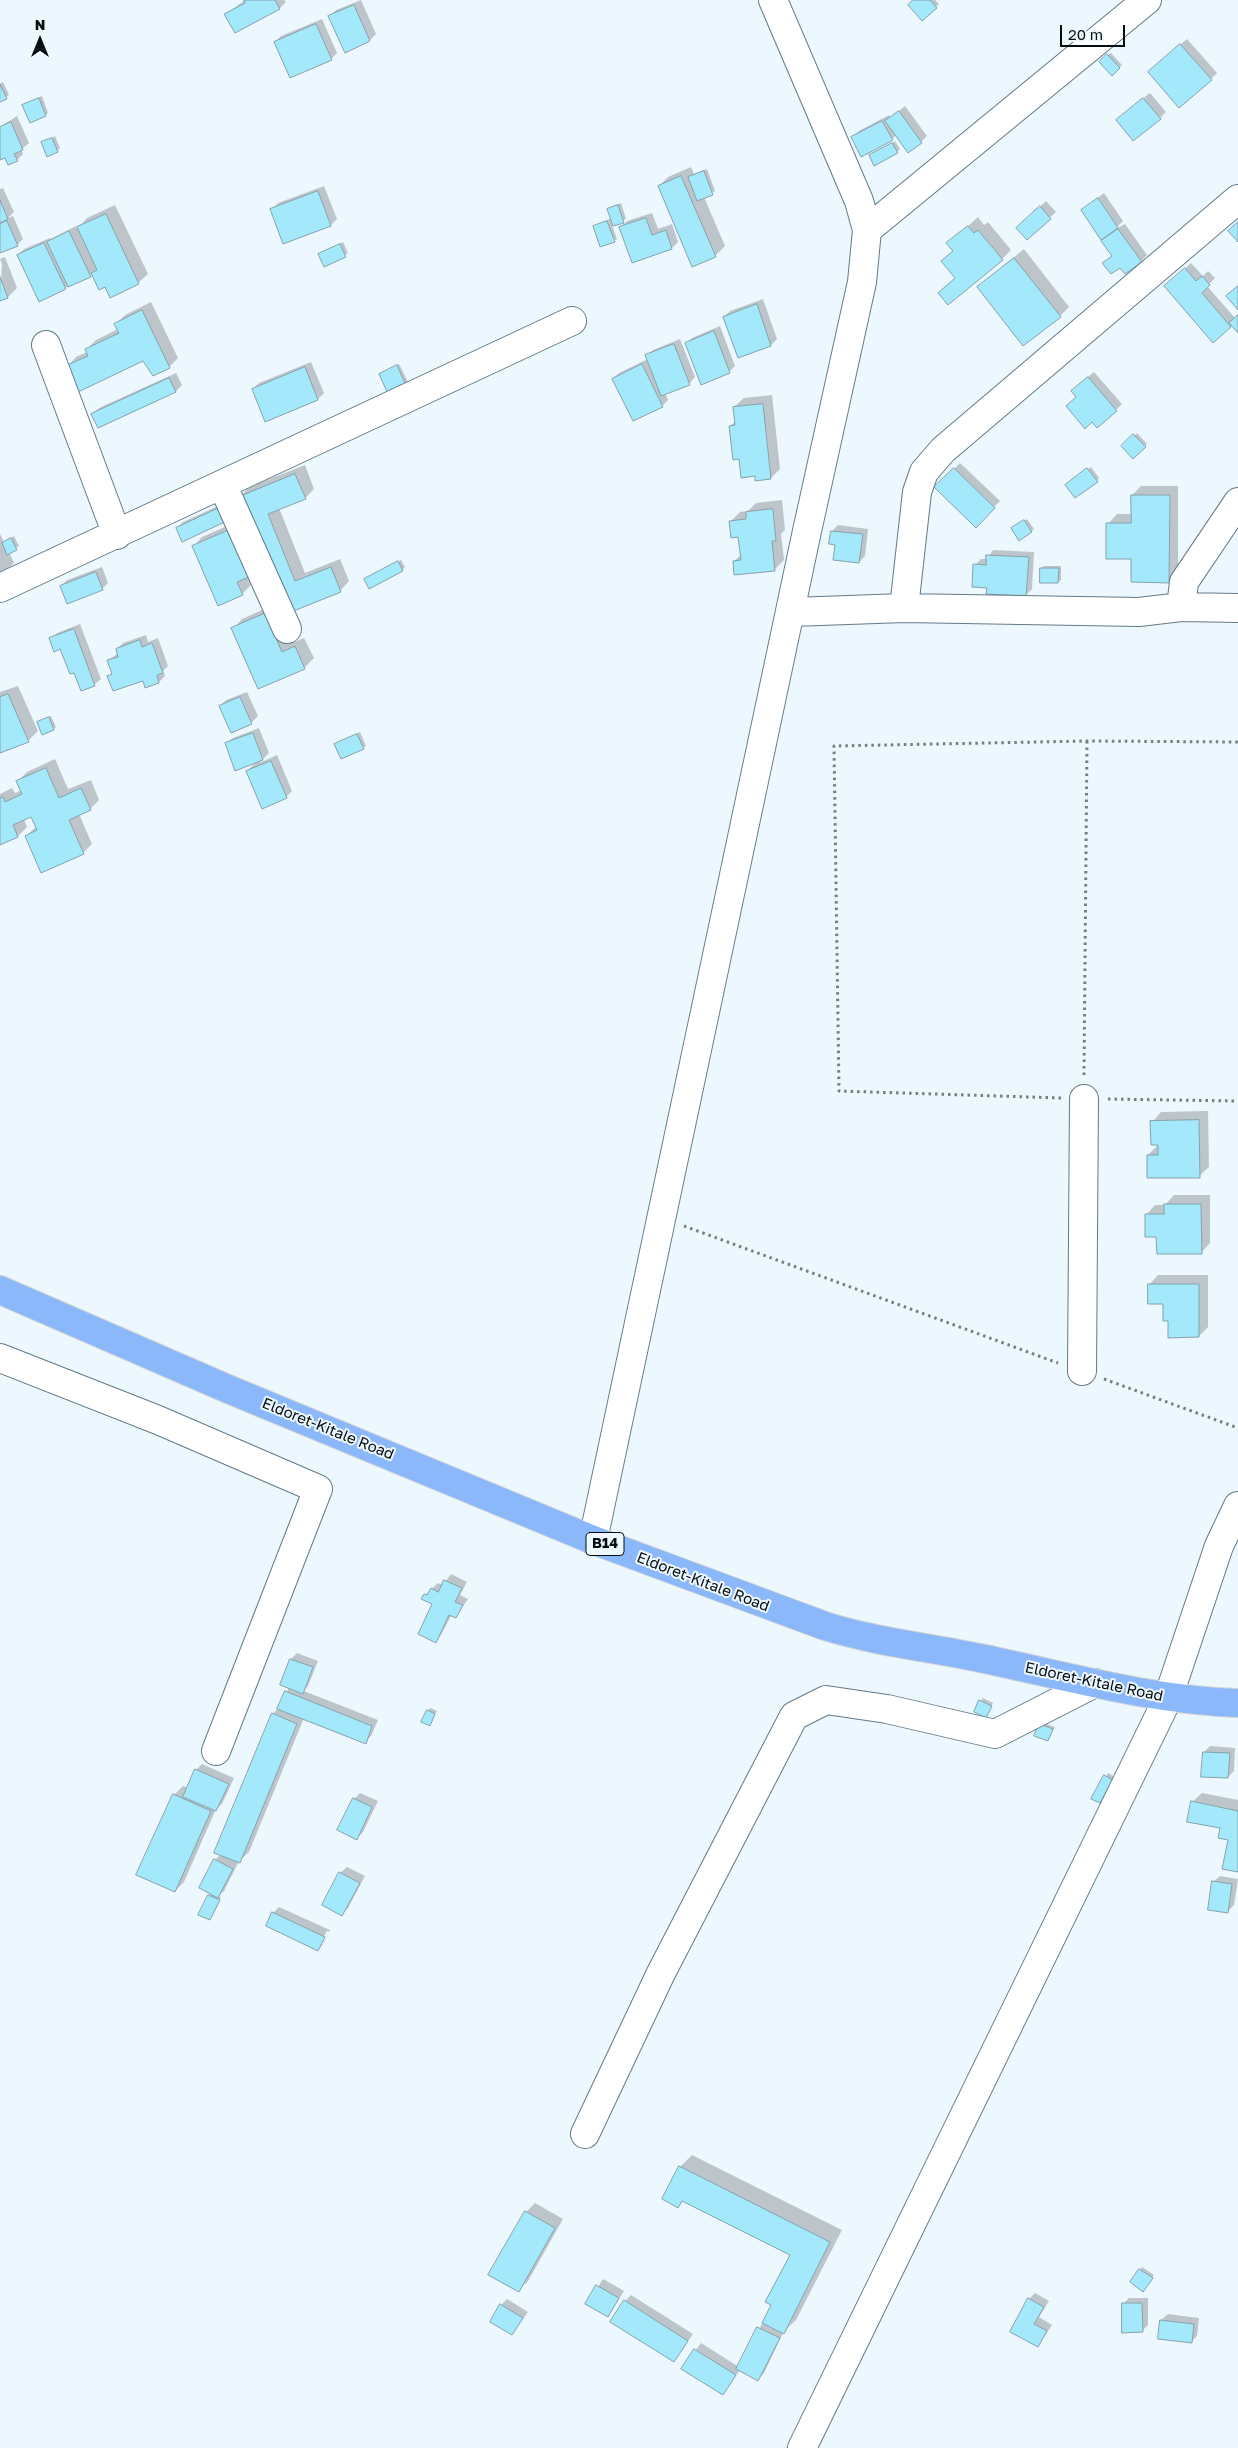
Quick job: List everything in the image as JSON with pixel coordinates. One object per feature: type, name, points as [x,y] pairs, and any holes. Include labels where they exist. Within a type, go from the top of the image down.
[{"type":"highway","name":"Eldoret-Kitale Road","points":[[0,1290],[228,1388],[593,1540],[696,1580],[863,1638],[968,1656],[1168,1698],[1238,1703]]},
{"type":"street","points":[[593,1540],[792,612],[807,531],[862,282],[867,230],[859,201],[772,0]]},
{"type":"street","points":[[867,230],[1147,0]]},
{"type":"street","points":[[904,608],[917,492],[924,472],[942,450],[1238,199]]},
{"type":"street","points":[[0,588],[223,486],[572,321]]},
{"type":"street","points":[[46,345],[117,535]]},
{"type":"street","points":[[223,486],[287,630]]},
{"type":"street","points":[[1182,607],[1184,582],[1238,502]]},
{"type":"street","points":[[792,612],[904,608],[1139,612],[1182,607],[1238,608]]},
{"type":"street","points":[[1082,1372],[1084,1099]]},
{"type":"street","points":[[0,1358],[158,1420],[318,1489],[216,1751]]},
{"type":"street","points":[[802,2448],[1168,1698],[1220,1546],[1238,1506]]},
{"type":"street","points":[[585,2134],[661,1973],[794,1716],[826,1700],[887,1709],[995,1734],[1095,1683]]},
{"type":"path","points":[[1238,742],[1087,741],[834,746],[839,1091],[1084,1099],[1238,1101]]},
{"type":"path","points":[[1084,1099],[1087,741]]},
{"type":"path","points":[[662,1218],[1238,1428]]},
{"type":"building","points":[[244,0],[275,0],[280,9],[235,33],[224,14],[245,3]]},
{"type":"building","points":[[913,0],[930,0],[937,8],[922,21],[908,5]]},
{"type":"building","points":[[354,5],[370,41],[345,53],[328,16]]},
{"type":"building","points":[[316,24],[332,60],[290,78],[274,42]]},
{"type":"building","points":[[1180,44],[1212,80],[1179,108],[1148,72]]},
{"type":"building","points":[[1107,54],[1120,68],[1112,76],[1099,62]]},
{"type":"building","points":[[0,84],[7,99],[0,102]]},
{"type":"building","points":[[39,98],[46,116],[30,123],[22,105]]},
{"type":"building","points":[[1143,98],[1161,119],[1133,141],[1116,120]]},
{"type":"building","points":[[899,111],[922,143],[908,153],[885,121]]},
{"type":"building","points":[[882,121],[893,140],[861,157],[851,137]]},
{"type":"building","points":[[11,122],[23,150],[14,154],[18,161],[8,165],[5,158],[0,160],[0,127]]},
{"type":"building","points":[[52,138],[58,152],[47,157],[41,142]]},
{"type":"building","points":[[892,143],[898,153],[874,166],[869,155]]},
{"type":"building","points":[[704,171],[713,195],[697,201],[688,177]]},
{"type":"building","points":[[681,176],[716,257],[692,267],[658,186]]},
{"type":"building","points":[[318,191],[331,226],[283,244],[270,209]]},
{"type":"building","points":[[1098,198],[1118,228],[1101,240],[1081,210]]},
{"type":"building","points":[[0,200],[8,219],[0,223]]},
{"type":"building","points":[[618,205],[624,223],[613,226],[607,209]]},
{"type":"building","points":[[1040,206],[1051,219],[1027,240],[1016,228]]},
{"type":"building","points":[[106,214],[139,284],[110,298],[105,287],[99,290],[91,273],[97,270],[77,227]]},
{"type":"building","points":[[646,218],[652,235],[666,230],[672,249],[632,263],[619,227]]},
{"type":"building","points":[[7,221],[18,246],[0,253],[0,224]]},
{"type":"building","points":[[607,221],[615,242],[600,247],[593,226]]},
{"type":"building","points":[[1238,222],[1238,242],[1228,231]]},
{"type":"building","points":[[968,226],[974,233],[978,230],[1003,260],[948,305],[938,293],[955,278],[941,261],[953,251],[946,243]]},
{"type":"building","points":[[1118,229],[1142,262],[1125,274],[1120,268],[1111,274],[1102,263],[1112,256],[1101,241]]},
{"type":"building","points":[[69,231],[91,277],[68,287],[47,242]]},
{"type":"building","points":[[44,243],[66,289],[39,302],[17,255]]},
{"type":"building","points":[[340,244],[346,257],[324,267],[318,254]]},
{"type":"building","points":[[1014,258],[1061,317],[1023,346],[977,287]]},
{"type":"building","points":[[1185,268],[1196,281],[1202,276],[1210,285],[1202,293],[1231,327],[1213,343],[1164,286]]},
{"type":"building","points":[[0,277],[8,298],[0,301]]},
{"type":"building","points":[[1238,286],[1238,310],[1226,296]]},
{"type":"building","points":[[757,304],[771,346],[738,358],[723,317]]},
{"type":"building","points":[[142,310],[170,368],[153,376],[143,361],[78,392],[65,366],[88,356],[85,349],[119,333],[114,324]]},
{"type":"building","points":[[1238,315],[1238,333],[1229,323]]},
{"type":"building","points":[[714,331],[730,373],[701,385],[685,343]]},
{"type":"building","points":[[674,344],[690,385],[661,396],[645,355]]},
{"type":"building","points":[[642,364],[663,407],[633,421],[612,379]]},
{"type":"building","points":[[397,365],[407,388],[389,396],[379,374]]},
{"type":"building","points":[[305,367],[318,400],[265,422],[252,389]]},
{"type":"building","points":[[1088,377],[1117,411],[1097,428],[1092,422],[1085,429],[1066,406],[1076,397],[1071,391]]},
{"type":"building","points":[[169,378],[176,392],[98,428],[91,414]]},
{"type":"building","points":[[763,404],[771,479],[755,481],[755,476],[741,478],[739,459],[733,460],[729,426],[735,425],[733,407]]},
{"type":"building","points":[[1133,434],[1146,447],[1133,459],[1121,446]]},
{"type":"building","points":[[954,468],[995,508],[976,528],[934,487]]},
{"type":"building","points":[[1087,468],[1098,482],[1075,498],[1065,485]]},
{"type":"building","points":[[295,474],[306,499],[268,514],[295,581],[331,567],[341,592],[286,614],[239,497]]},
{"type":"building","points":[[1131,495],[1170,495],[1169,583],[1131,582],[1131,559],[1106,559],[1106,523],[1131,523]]},
{"type":"building","points":[[223,506],[229,520],[182,542],[176,528]]},
{"type":"building","points":[[773,509],[776,541],[772,541],[775,571],[734,575],[733,561],[741,560],[738,537],[731,538],[729,521],[746,519],[746,512]]},
{"type":"building","points":[[1024,520],[1032,532],[1019,541],[1011,528]]},
{"type":"building","points":[[234,528],[254,575],[237,582],[243,595],[218,606],[192,546]]},
{"type":"building","points":[[831,531],[863,534],[859,563],[833,560],[835,545],[829,544]]},
{"type":"building","points":[[11,538],[17,550],[7,555],[2,543]]},
{"type":"building","points":[[986,555],[1029,557],[1026,596],[986,594],[987,588],[972,587],[973,564],[986,565]]},
{"type":"building","points":[[398,561],[403,571],[369,589],[364,579]]},
{"type":"building","points":[[1040,568],[1059,568],[1058,583],[1040,583]]},
{"type":"building","points":[[96,572],[103,590],[67,604],[60,586]]},
{"type":"building","points":[[273,610],[282,630],[274,633],[282,652],[295,646],[305,669],[258,689],[231,628]]},
{"type":"building","points":[[74,629],[95,686],[81,691],[74,673],[70,674],[60,649],[54,652],[49,638]]},
{"type":"building","points":[[140,640],[142,647],[152,643],[163,673],[157,675],[159,683],[145,688],[143,681],[113,691],[107,676],[112,674],[107,660],[118,657],[116,649]]},
{"type":"building","points":[[8,694],[29,742],[0,753],[0,697]]},
{"type":"building","points":[[240,697],[252,724],[231,733],[219,706]]},
{"type":"building","points":[[49,717],[54,730],[42,735],[37,722]]},
{"type":"building","points":[[253,733],[263,760],[235,771],[225,743]]},
{"type":"building","points":[[357,734],[364,749],[341,759],[334,744]]},
{"type":"building","points":[[271,761],[287,798],[262,809],[246,771]]},
{"type":"building","points":[[46,768],[59,798],[81,788],[91,810],[69,820],[84,854],[41,873],[25,836],[37,830],[31,817],[13,825],[18,837],[0,845],[0,798],[3,797],[5,802],[22,794],[16,781]]},
{"type":"building","points":[[1199,1120],[1200,1178],[1147,1178],[1147,1155],[1158,1155],[1158,1145],[1151,1145],[1150,1121]]},
{"type":"building","points":[[1164,1204],[1201,1204],[1202,1254],[1157,1254],[1156,1237],[1145,1237],[1145,1214],[1164,1214]]},
{"type":"building","points":[[1148,1284],[1199,1284],[1199,1337],[1168,1338],[1168,1321],[1163,1321],[1163,1304],[1148,1304]]},
{"type":"building","points":[[444,1580],[462,1588],[455,1602],[463,1605],[456,1618],[449,1615],[436,1643],[418,1634],[432,1604],[421,1599],[424,1594],[427,1595],[431,1588],[438,1592]]},
{"type":"building","points":[[290,1659],[313,1667],[303,1694],[280,1685]]},
{"type":"building","points":[[285,1691],[372,1726],[366,1744],[277,1709]]},
{"type":"building","points":[[979,1700],[992,1706],[986,1718],[974,1712]]},
{"type":"building","points":[[427,1710],[435,1714],[430,1726],[421,1722]]},
{"type":"building","points":[[272,1713],[297,1724],[240,1863],[214,1853]]},
{"type":"building","points":[[1039,1724],[1053,1729],[1048,1741],[1034,1736]]},
{"type":"building","points":[[1203,1752],[1230,1753],[1228,1778],[1201,1777]]},
{"type":"building","points":[[195,1769],[229,1784],[216,1811],[183,1797]]},
{"type":"building","points":[[1104,1775],[1113,1780],[1100,1803],[1091,1799]]},
{"type":"building","points":[[173,1794],[211,1811],[175,1892],[136,1875]]},
{"type":"building","points":[[353,1798],[372,1807],[357,1840],[337,1830]]},
{"type":"building","points":[[1191,1801],[1238,1811],[1238,1872],[1222,1869],[1228,1840],[1218,1838],[1220,1828],[1187,1822]]},
{"type":"building","points":[[214,1859],[233,1869],[218,1898],[199,1888]]},
{"type":"building","points":[[339,1872],[360,1883],[342,1916],[322,1905]]},
{"type":"building","points":[[1212,1881],[1232,1884],[1228,1913],[1208,1910]]},
{"type":"building","points":[[208,1895],[220,1900],[210,1920],[198,1915]]},
{"type":"building","points":[[272,1912],[325,1937],[318,1951],[266,1926]]},
{"type":"building","points":[[679,2166],[830,2242],[784,2334],[762,2323],[771,2305],[765,2302],[790,2255],[682,2201],[678,2208],[662,2199]]},
{"type":"building","points":[[525,2211],[555,2228],[519,2292],[488,2275]]},
{"type":"building","points":[[1139,2269],[1153,2278],[1143,2292],[1130,2282]]},
{"type":"building","points":[[596,2285],[619,2298],[608,2317],[585,2304]]},
{"type":"building","points":[[1028,2298],[1044,2307],[1034,2324],[1047,2331],[1038,2347],[1010,2332]]},
{"type":"building","points":[[624,2300],[688,2341],[674,2362],[610,2322]]},
{"type":"building","points":[[1122,2303],[1142,2303],[1143,2332],[1122,2333]]},
{"type":"building","points":[[500,2304],[523,2318],[512,2335],[490,2322]]},
{"type":"building","points":[[1160,2320],[1194,2324],[1192,2343],[1158,2339]]},
{"type":"building","points":[[757,2327],[780,2338],[758,2381],[736,2369]]},
{"type":"building","points":[[694,2349],[736,2375],[723,2395],[681,2369]]}]
